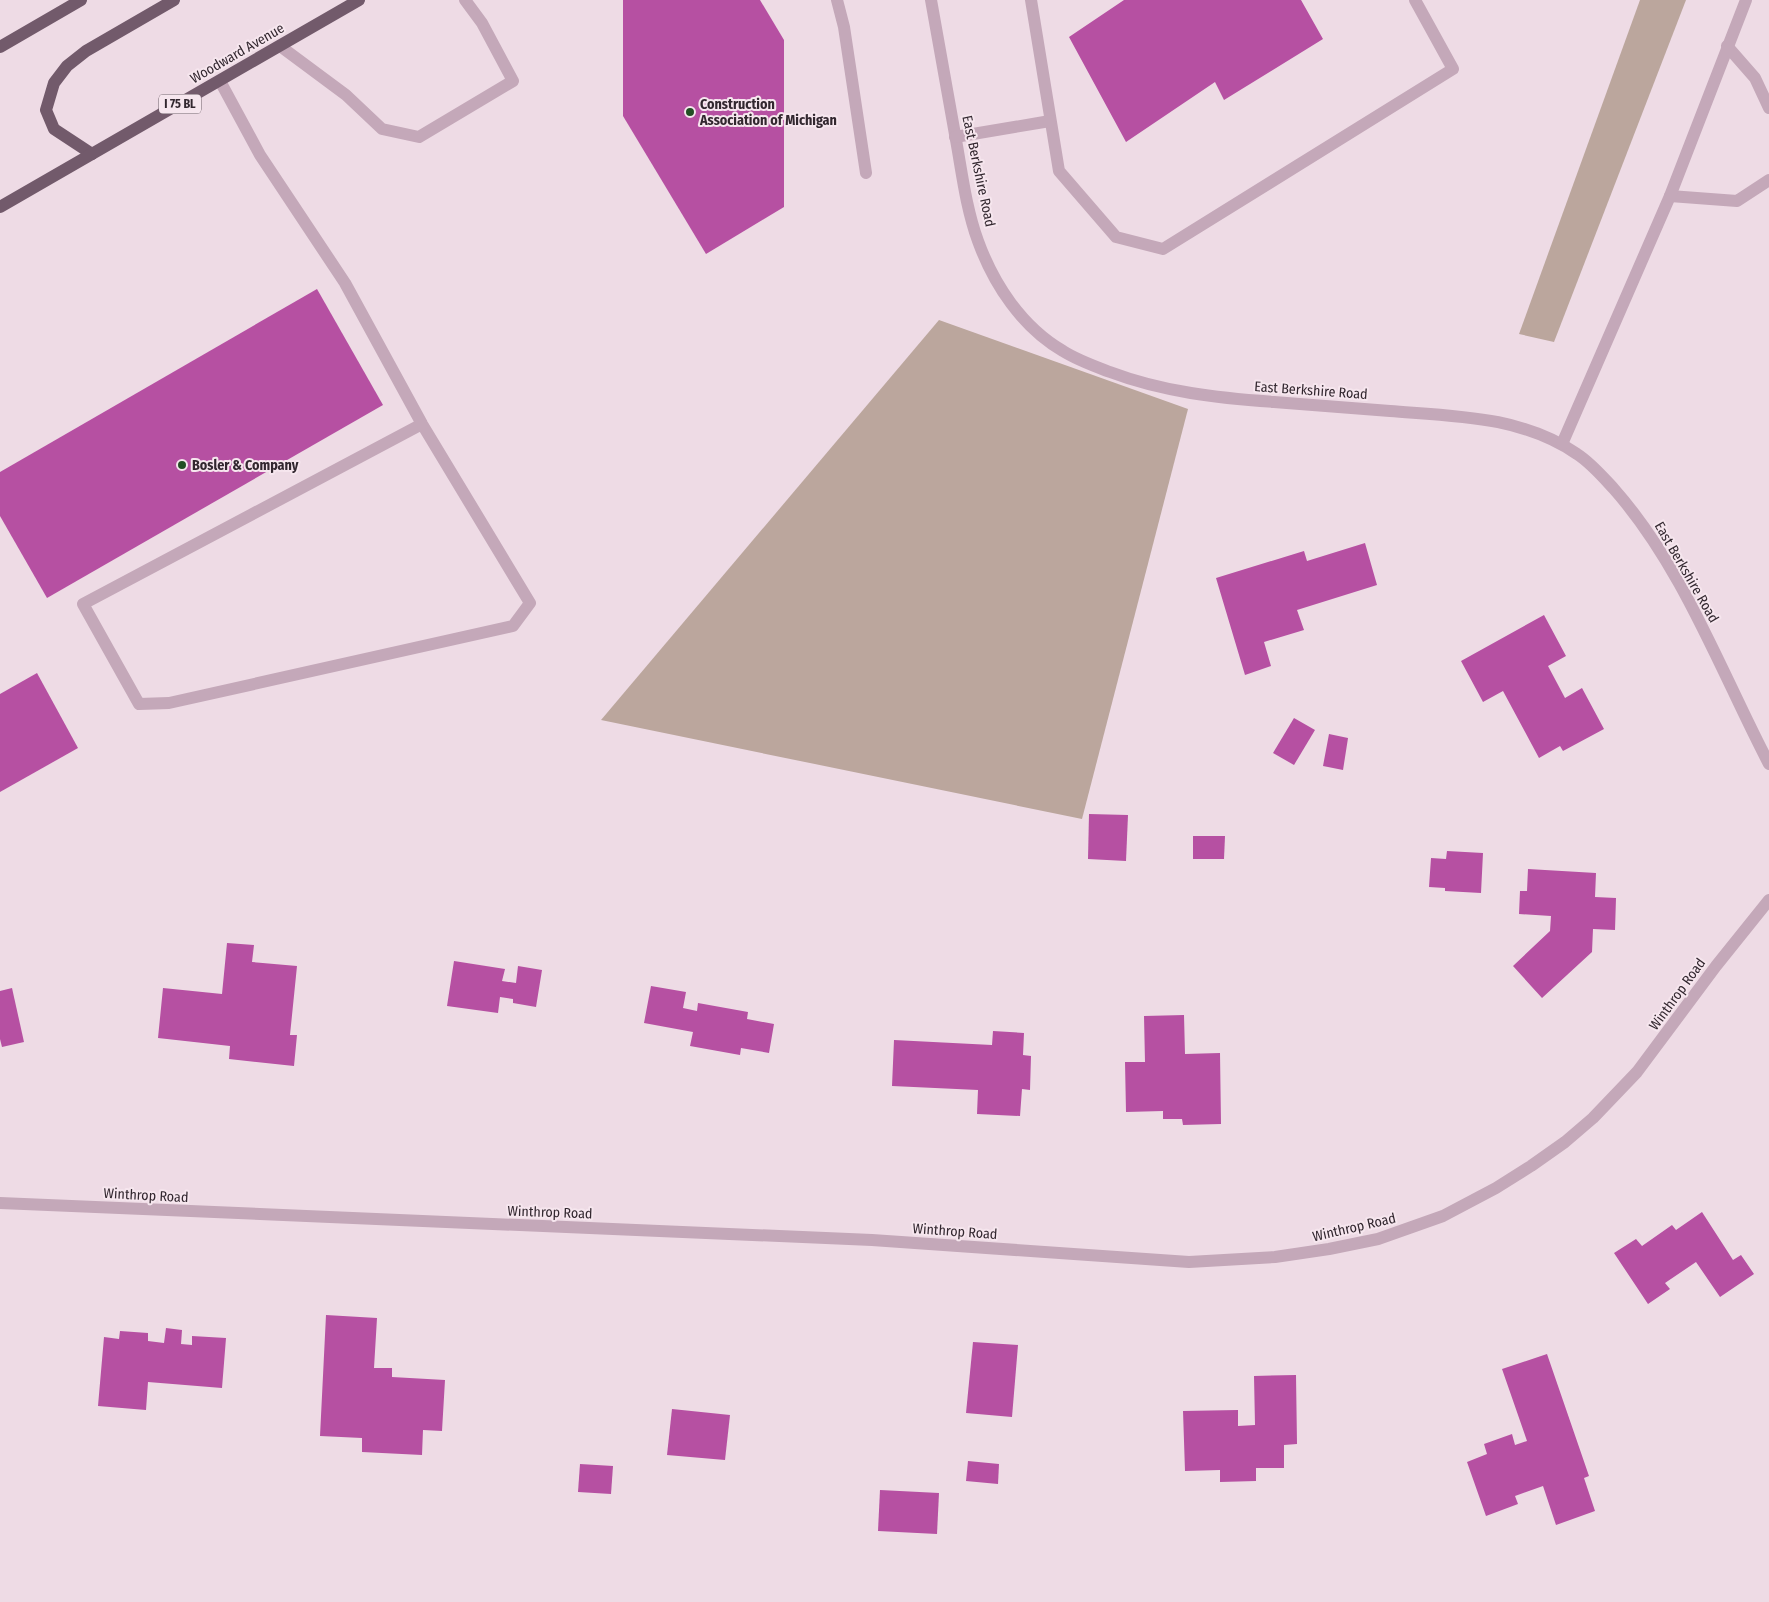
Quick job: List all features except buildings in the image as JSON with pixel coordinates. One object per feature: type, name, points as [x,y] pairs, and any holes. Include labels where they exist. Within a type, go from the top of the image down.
[{"type":"main road","points":[[0,47],[81,0]]},
{"type":"main road","points":[[92,154],[54,129],[46,110],[54,83],[67,66],[86,51],[174,0]]},
{"type":"main road","name":"Woodward Avenue","points":[[0,207],[359,0]]},
{"type":"street","points":[[280,46],[346,95],[382,129],[419,137],[513,82],[482,23],[465,0]]},
{"type":"street","points":[[837,0],[844,27],[866,173]]},
{"type":"street","name":"East Berkshire Road","points":[[931,0],[967,201],[976,233],[995,278],[1012,305],[1033,329],[1064,352],[1127,379],[1157,387],[1186,393],[1230,398],[1473,418],[1522,428],[1562,444],[1579,455],[1596,470],[1625,502],[1649,534],[1691,606],[1769,764]]},
{"type":"street","points":[[1031,0],[1059,171],[1116,237],[1163,249],[1453,69],[1414,0]]},
{"type":"street","points":[[1562,444],[1670,196],[1746,0]]},
{"type":"street","points":[[1727,46],[1755,78],[1769,108]]},
{"type":"street","points":[[220,81],[260,155],[345,283],[422,424],[530,603],[513,626],[169,703],[140,704],[83,604],[422,424]]},
{"type":"street","points":[[956,136],[1050,121]]},
{"type":"street","points":[[1670,196],[1736,201],[1769,180]]},
{"type":"street","name":"Winthrop Road","points":[[0,1203],[872,1240],[1189,1262],[1276,1257],[1328,1249],[1378,1239],[1443,1216],[1496,1188],[1565,1142],[1594,1118],[1637,1072],[1716,966],[1769,900]]},
{"type":"shaded area","points":[[1640,0],[1686,0],[1554,342],[1519,334]]},
{"type":"shaded area","points":[[939,320],[1188,409],[1082,819],[601,720]]},
{"type":"place","name":"Construction Association of Michigan","points":[[690,112]]},
{"type":"place","name":"Bosler & Company","points":[[182,465]]}]
